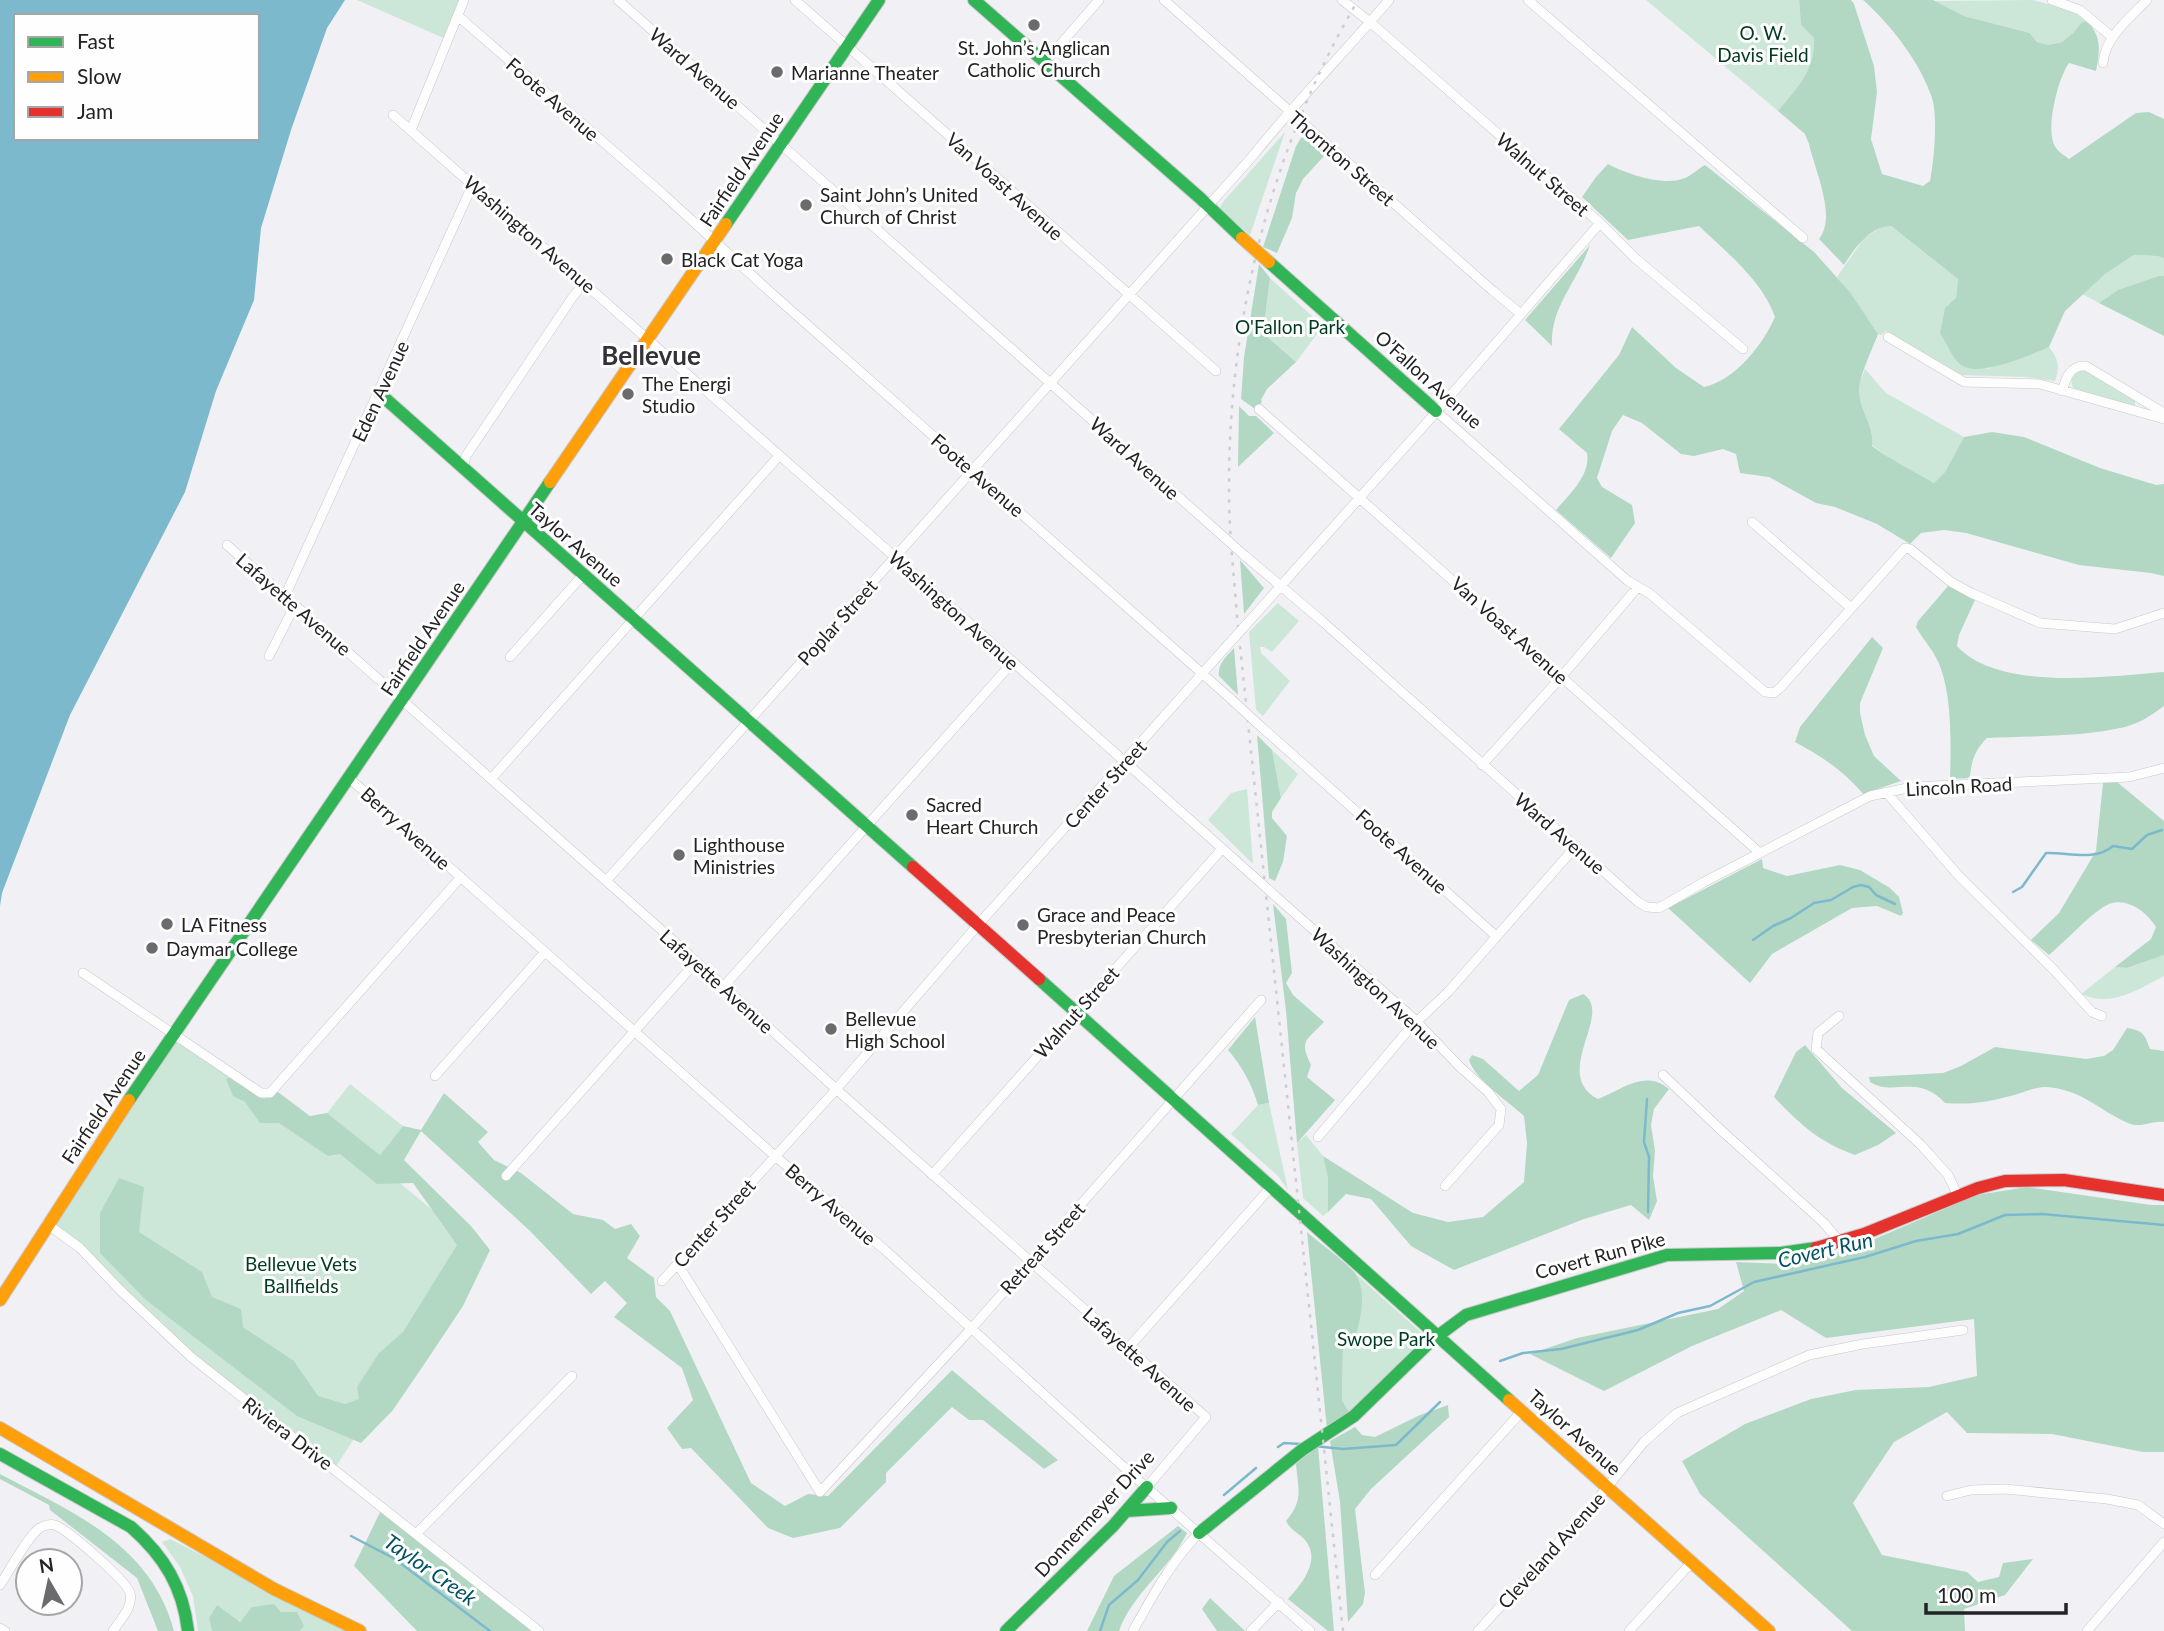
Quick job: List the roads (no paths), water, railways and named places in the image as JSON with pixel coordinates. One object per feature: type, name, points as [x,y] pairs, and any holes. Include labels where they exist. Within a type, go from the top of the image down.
[{"type":"main road","name":"Fairfield Avenue","points":[[0,1300],[121,1112],[879,0]]},
{"type":"main road","name":"O’Fallon Avenue","points":[[974,0],[1436,411]]},
{"type":"main road","name":"Taylor Avenue","points":[[379,393],[1769,1631]]},
{"type":"main road","name":"Covert Run Pike","points":[[1199,1533],[1308,1447],[1363,1408],[1438,1336],[1466,1315],[1477,1311],[1667,1255],[1777,1255],[1820,1247],[1997,1183],[2032,1179],[2164,1195]]},
{"type":"main road","points":[[0,1428],[274,1589],[360,1631]]},
{"type":"main road","points":[[0,1454],[131,1527],[145,1539],[175,1578],[188,1616],[188,1631]]},
{"type":"main road","name":"Donnermeyer Drive","points":[[1006,1631],[1147,1488]]},
{"type":"main road","points":[[1126,1511],[1171,1508]]},
{"type":"street","points":[[411,130],[464,0]]},
{"type":"street","name":"Ward Avenue","points":[[618,0],[1637,902],[1656,909]]},
{"type":"street","name":"Van Voast Avenue","points":[[795,0],[1216,371]]},
{"type":"street","points":[[1045,62],[1099,0]]},
{"type":"street","name":"Thornton Street","points":[[1164,0],[1521,314]]},
{"type":"street","name":"Walnut Street","points":[[1342,0],[1600,223],[1643,265],[1744,349]]},
{"type":"street","name":"Poplar Street","points":[[606,881],[1389,0]]},
{"type":"street","points":[[1528,0],[1674,128],[1744,184],[1803,238]]},
{"type":"street","points":[[2052,0],[2080,9],[2112,37]]},
{"type":"street","points":[[2103,63],[2112,37],[2147,0]]},
{"type":"street","name":"Foote Avenue","points":[[458,16],[663,194],[1496,936]]},
{"type":"street","name":"Washington Avenue","points":[[393,115],[1417,1021],[1460,1067],[1488,1092],[1501,1109],[1499,1125],[1446,1186]]},
{"type":"street","name":"Eden Avenue","points":[[285,596],[473,184]]},
{"type":"street","name":"Center Street","points":[[662,1281],[1282,586],[1600,223]]},
{"type":"street","points":[[463,469],[466,456],[572,298],[587,284]]},
{"type":"street","points":[[1888,337],[1964,382],[2040,384],[2164,419]]},
{"type":"street","points":[[2062,391],[2072,369],[2086,366],[2164,413]]},
{"type":"street","name":"Van Voast Avenue","points":[[1259,410],[1760,853]]},
{"type":"street","name":"O’Fallon Avenue","points":[[1436,411],[1637,588],[1649,593],[1760,688],[1770,693],[1781,687],[1851,608]]},
{"type":"street","points":[[491,779],[779,456]]},
{"type":"street","points":[[1752,522],[1851,608],[1905,548],[1939,574],[1971,593],[2040,622],[2115,629],[2164,613]]},
{"type":"street","name":"Lafayette Avenue","points":[[227,545],[1206,1418]]},
{"type":"street","points":[[510,657],[582,576]]},
{"type":"street","points":[[1482,765],[1637,588]]},
{"type":"street","points":[[269,656],[295,605]]},
{"type":"street","points":[[724,986],[1012,663]]},
{"type":"street","name":"Lincoln Road","points":[[1656,909],[1870,796],[1912,787],[2129,777],[2164,768]]},
{"type":"street","name":"Berry Avenue","points":[[349,778],[775,1156],[885,1250],[1147,1488],[1310,1631]]},
{"type":"street","points":[[1886,792],[1927,843],[2054,970],[2092,1012],[2102,1016]]},
{"type":"street","points":[[1318,1137],[1417,1021],[1448,992],[1576,846]]},
{"type":"street","name":"Walnut Street","points":[[932,1175],[1222,849]]},
{"type":"street","points":[[83,973],[261,1093],[270,1093],[461,877]]},
{"type":"street","points":[[435,1076],[545,951]]},
{"type":"street","points":[[506,1176],[696,962]]},
{"type":"street","name":"Retreat Street","points":[[677,1264],[820,1492],[971,1329],[1261,1000]]},
{"type":"street","points":[[1839,1016],[1818,1033],[1816,1049],[1920,1144],[1948,1175],[1958,1196]]},
{"type":"street","points":[[1663,1075],[1825,1223],[1839,1241]]},
{"type":"street","points":[[1129,1347],[1272,1186]]},
{"type":"street","name":"Riviera Drive","points":[[47,1224],[80,1248],[191,1357],[539,1631]]},
{"type":"street","name":"Cleveland Avenue","points":[[1478,1631],[1644,1442],[1672,1416],[1787,1363],[1837,1348],[1963,1331]]},
{"type":"street","points":[[416,1534],[572,1376]]},
{"type":"street","points":[[1375,1575],[1522,1411]]},
{"type":"street","name":"Donnermeyer Drive","points":[[1147,1488],[1206,1418]]},
{"type":"street","points":[[1947,1496],[1971,1490],[2005,1489],[2107,1499],[2138,1505],[2164,1524]]},
{"type":"street","points":[[0,1585],[38,1528],[55,1525],[89,1549],[127,1586],[131,1594],[130,1602],[113,1631]]},
{"type":"street","points":[[1133,1631],[1159,1583],[1177,1557],[1199,1533]]},
{"type":"street","points":[[2087,1631],[2164,1542]]},
{"type":"street","points":[[1629,1631],[1691,1563]]},
{"type":"street","points":[[1251,1631],[1279,1602]]},
{"type":"street","points":[[0,1628],[5,1631]]},
{"type":"water","points":[[0,0],[345,0],[327,28],[291,130],[261,228],[254,300],[216,391],[185,492],[70,715],[2,893],[0,906]]},
{"type":"waterway","points":[[2013,892],[2022,887],[2046,853],[2089,855],[2098,854],[2113,846],[2132,849],[2147,835],[2162,830]]},
{"type":"waterway","points":[[1753,940],[1814,903],[1831,900],[1853,887],[1869,887],[1876,895],[1895,904]]},
{"type":"waterway","points":[[1647,1099],[1644,1142],[1649,1157],[1648,1212]]},
{"type":"waterway","name":"Covert Run","points":[[1500,1361],[1523,1353],[1561,1349],[1638,1330],[1678,1313],[1710,1306],[1754,1282],[1865,1257],[1916,1241],[1958,1234],[2005,1215],[2042,1214],[2164,1225]]},
{"type":"waterway","name":"Covert Run","points":[[1314,1446],[1343,1449],[1396,1445],[1440,1402]]},
{"type":"waterway","name":"Covert Run","points":[[1278,1447],[1284,1443],[1301,1444]]},
{"type":"waterway","name":"Covert Run","points":[[1224,1495],[1256,1468]]},
{"type":"waterway","name":"Covert Run","points":[[1100,1631],[1109,1605],[1138,1580],[1167,1542],[1180,1531]]},
{"type":"waterway","name":"Taylor Creek","points":[[351,1536],[395,1559],[490,1631]]},
{"type":"railway","points":[[1343,1631],[1237,617],[1229,491],[1236,363],[1260,237],[1301,115],[1327,57],[1358,0]]},
{"type":"place","name":"St. John’s Anglican Catholic Church","points":[[1034,25]]},
{"type":"place","name":"Marianne Theater","points":[[777,72]]},
{"type":"place","name":"Saint John’s United Church of Christ","points":[[806,205]]},
{"type":"place","name":"Black Cat Yoga","points":[[667,259]]},
{"type":"place","name":"The Energi Studio","points":[[628,394]]},
{"type":"place","name":"Sacred Heart Church","points":[[912,815]]},
{"type":"place","name":"Lighthouse Ministries","points":[[679,855]]},
{"type":"place","name":"LA Fitness","points":[[167,924]]},
{"type":"place","name":"Grace and Peace Presbyterian Church","points":[[1023,925]]},
{"type":"place","name":"Daymar College","points":[[152,948]]},
{"type":"place","name":"Bellevue High School","points":[[831,1029]]},
{"type":"district","name":"Bellevue","points":[[651,355]]},
{"type":"park label","name":"O. W. Davis Field","points":[[1763,43]]},
{"type":"park label","name":"O'Fallon Park","points":[[1290,326]]},
{"type":"park label","name":"Bellevue Vets Ballfields","points":[[301,1274]]},
{"type":"park label","name":"Swope Park","points":[[1386,1338]]}]
